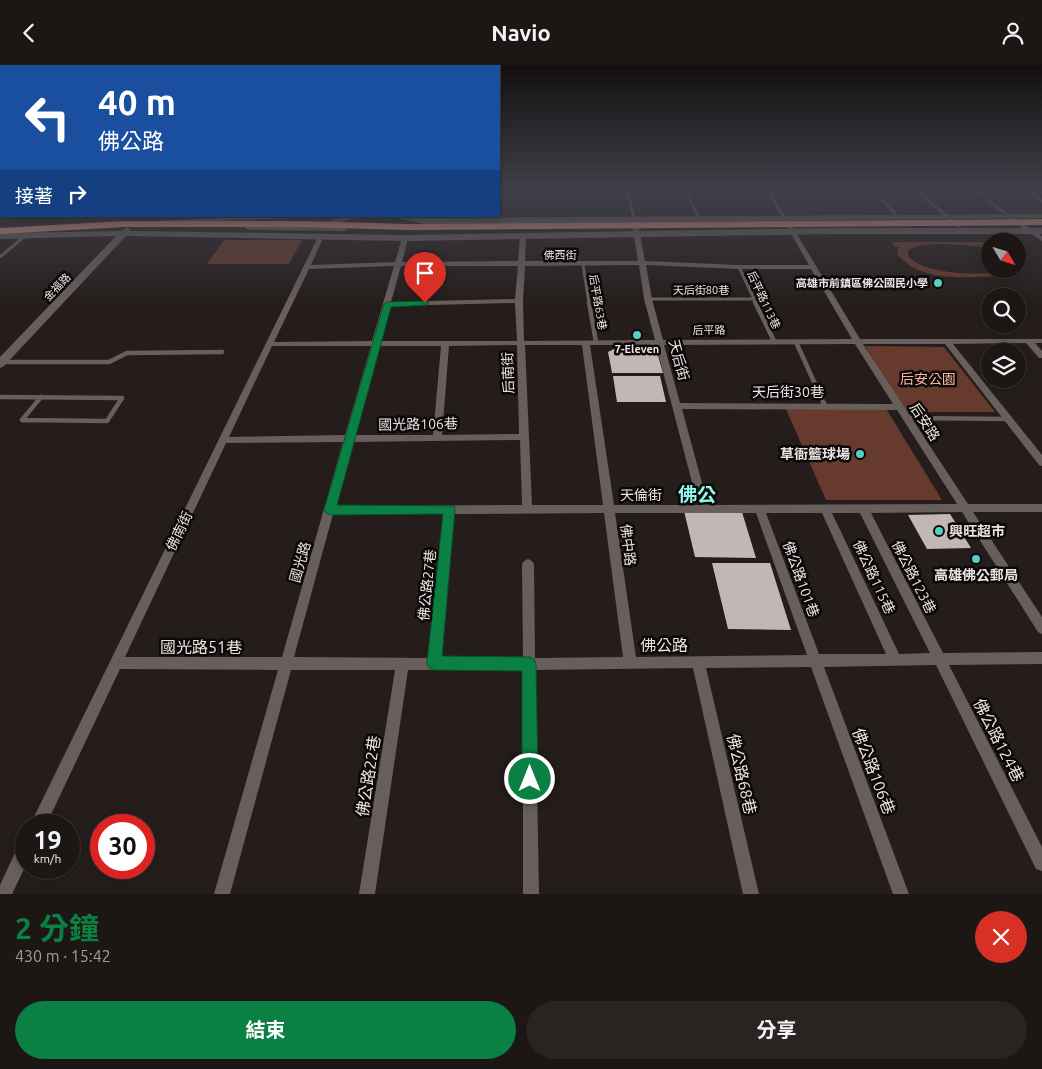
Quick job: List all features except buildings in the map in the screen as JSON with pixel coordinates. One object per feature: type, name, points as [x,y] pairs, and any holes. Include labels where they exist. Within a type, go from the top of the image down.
[{"type":"highway","points":[[376,229],[391,233],[422,234],[704,231],[769,228]]},
{"type":"street","points":[[0,228],[127,230],[146,233],[320,238],[588,228]]},
{"type":"street","points":[[0,236],[168,228]]},
{"type":"street","points":[[146,233],[286,231],[306,228]]},
{"type":"street","points":[[329,228],[353,228]]},
{"type":"street","points":[[376,229],[408,234],[523,236],[617,228]]},
{"type":"street","name":"天后街","points":[[636,228],[648,299],[704,509]]},
{"type":"street","points":[[702,228],[792,230],[1034,230]]},
{"type":"street","points":[[723,228],[792,230],[858,228]]},
{"type":"street","points":[[990,228],[1034,230],[1042,239]]},
{"type":"street","name":"金福路","points":[[1,363],[127,230]]},
{"type":"street","name":"后安路","points":[[792,230],[857,341],[1042,628]]},
{"type":"street","name":"國光路","points":[[222,894],[388,304],[397,264],[408,234]]},
{"type":"street","name":"后南街","points":[[523,236],[523,264],[519,301],[528,509]]},
{"type":"street","name":"佛南街","points":[[43,814],[320,238]]},
{"type":"street","name":"佛西街","points":[[306,267],[397,264],[583,265],[642,263],[739,267],[814,267]]},
{"type":"street","points":[[388,304],[519,301]]},
{"type":"street","points":[[947,341],[1042,462]]},
{"type":"street","points":[[1028,341],[1042,356]]},
{"type":"street","name":"后平路","points":[[268,344],[1042,341]]},
{"type":"street","points":[[436,438],[445,343]]},
{"type":"street","name":"佛中路","points":[[591,343],[630,661]]},
{"type":"street","name":"天后街30巷","points":[[677,406],[825,405],[899,407]]},
{"type":"street","name":"國光路106巷","points":[[222,440],[524,437]]},
{"type":"street","name":"天倫街","points":[[330,510],[1042,507]]},
{"type":"street","name":"佛公路101巷","points":[[759,508],[814,660]]},
{"type":"street","name":"佛公路115巷","points":[[825,508],[895,659]]},
{"type":"street","name":"佛公路123巷","points":[[862,508],[938,659]]},
{"type":"street","name":"佛公路27巷","points":[[434,663],[450,509]]},
{"type":"street","points":[[528,563],[531,894]]},
{"type":"street","name":"佛公路","points":[[287,664],[529,664],[630,661],[1042,658]]},
{"type":"street","name":"佛公路124巷","points":[[938,659],[1042,863]]},
{"type":"street","name":"佛公路106巷","points":[[814,660],[901,894]]},
{"type":"street","name":"佛公路68巷","points":[[698,661],[751,894]]},
{"type":"street","name":"國光路51巷","points":[[116,663],[287,664]]},
{"type":"street","name":"佛公路22巷","points":[[367,894],[403,663]]},
{"type":"street","points":[[4,894],[15,872]]},
{"type":"lane","points":[[127,230],[139,228]]},
{"type":"lane","points":[[0,257],[26,235]]},
{"type":"lane","name":"后平路63巷","points":[[583,265],[591,343]]},
{"type":"lane","name":"后平路113巷","points":[[739,267],[774,341]]},
{"type":"lane","name":"天后街80巷","points":[[648,299],[754,299]]},
{"type":"lane","points":[[796,342],[825,405]]},
{"type":"lane","points":[[1,363],[108,362],[127,353],[222,352]]},
{"type":"lane","points":[[0,397],[41,397],[122,398],[107,421],[22,421],[41,397]]},
{"type":"lane","points":[[906,418],[1008,419]]},
{"type":"green space","points":[[224,240],[302,240],[289,264],[207,264]]},
{"type":"green space","points":[[891,242],[981,242],[981,248],[960,245],[923,245],[908,251],[908,256],[926,267],[952,272],[981,273],[981,277],[949,277],[921,271],[908,265],[898,255],[897,250],[900,247],[895,247]]},
{"type":"green space","name":"后安公園","points":[[865,346],[944,347],[995,412],[906,412]]},
{"type":"green space","name":"草衙籃球場","points":[[785,407],[885,407],[942,500],[826,500]]},
{"type":"place","name":"高雄市前鎮區佛公國民小學","points":[[938,283]]},
{"type":"place","name":"7-Eleven","points":[[637,335]]},
{"type":"place","name":"草衙籃球場","points":[[860,454]]},
{"type":"place","name":"興旺超市","points":[[939,531]]},
{"type":"place","name":"高雄佛公郵局","points":[[976,559]]},
{"type":"district","name":"佛公","points":[[697,494]]},
{"type":"route","points":[[425,303],[388,304],[330,510],[450,509],[434,663],[529,664],[530,779]]}]
